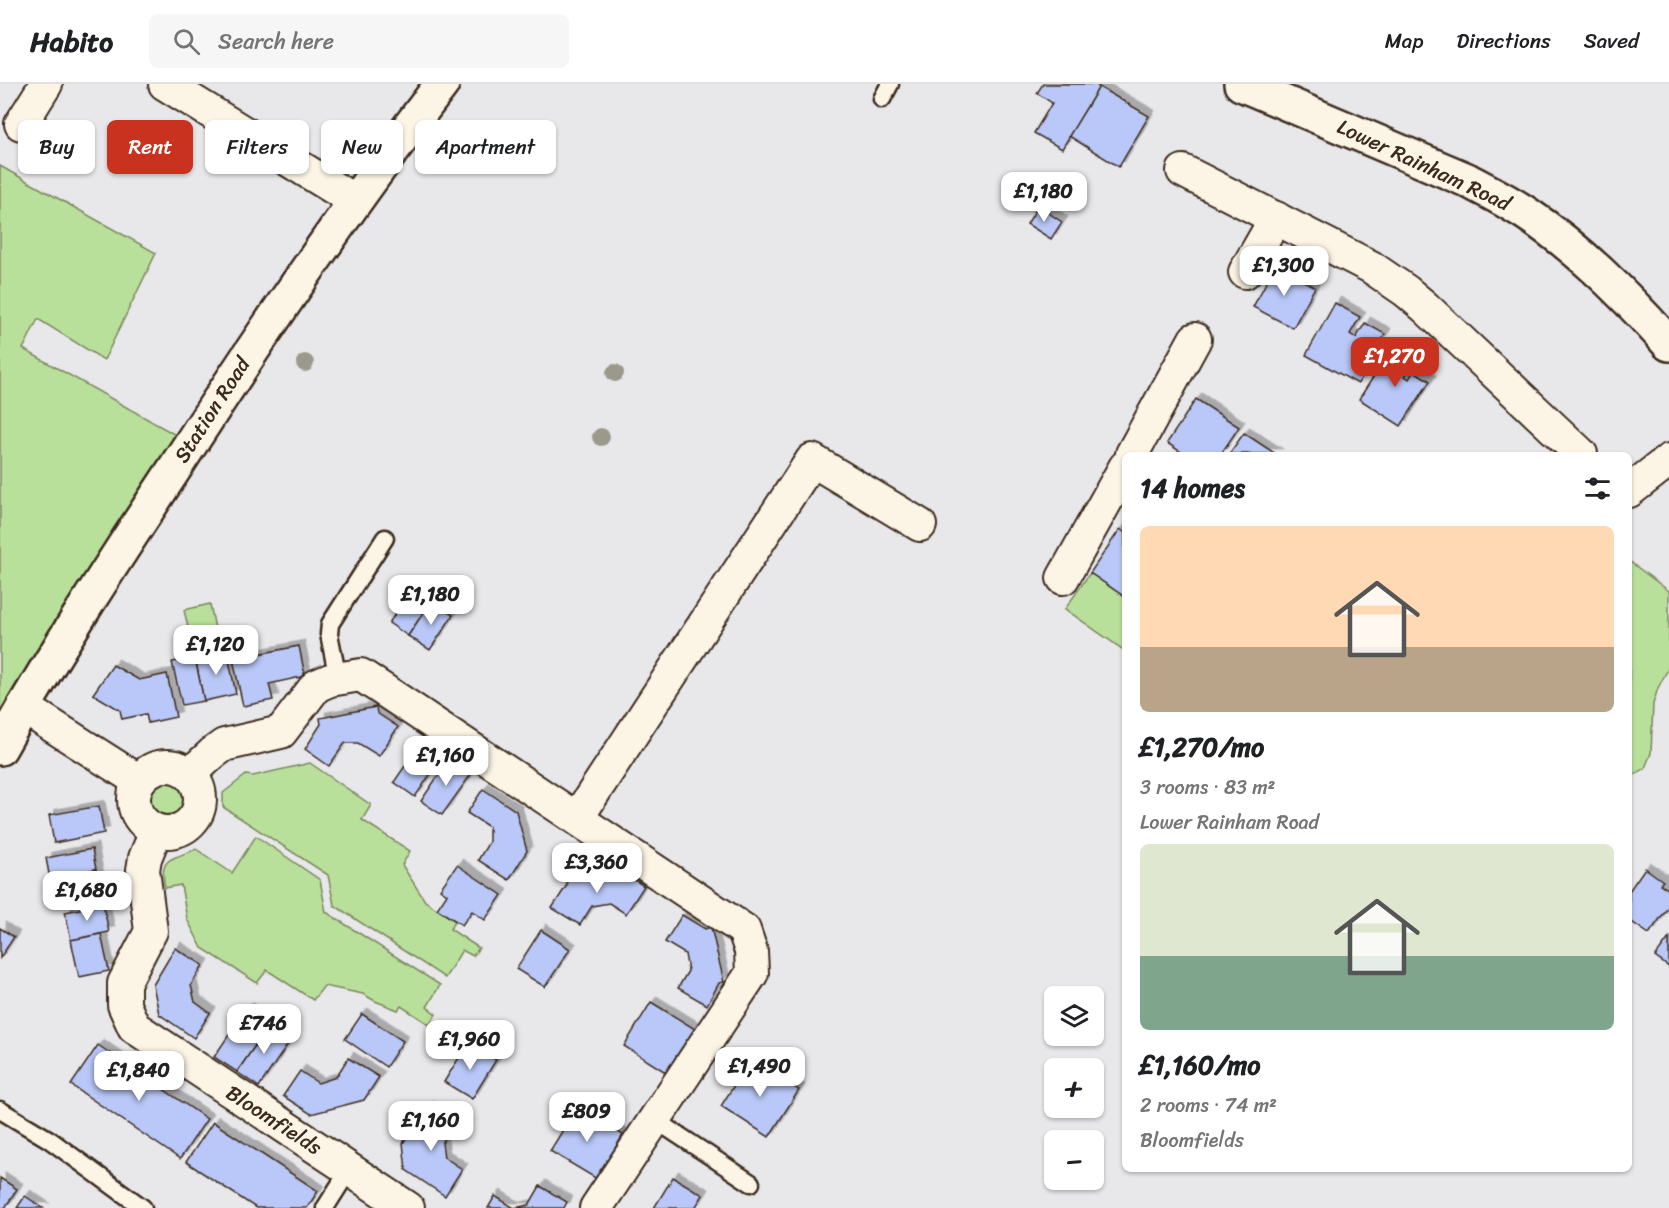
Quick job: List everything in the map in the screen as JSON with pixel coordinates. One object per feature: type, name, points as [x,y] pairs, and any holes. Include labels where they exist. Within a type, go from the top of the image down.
[{"type":"main road","name":"Station Road","points":[[0,748],[95,589],[288,295],[375,171],[442,84]]},
{"type":"main road","name":"Lower Rainham Road","points":[[1241,84],[1456,175],[1502,199],[1547,228],[1594,266],[1669,345]]},
{"type":"street","points":[[24,120],[46,84]]},
{"type":"street","points":[[165,84],[355,201]]},
{"type":"street","points":[[1183,171],[1371,267],[1406,291],[1579,452]]},
{"type":"street","points":[[1245,272],[1276,218]]},
{"type":"street","points":[[1133,452],[1195,339]]},
{"type":"street","points":[[577,818],[812,460],[920,525]]},
{"type":"street","points":[[1632,488],[1669,460]]},
{"type":"street","points":[[1063,578],[1122,472]]},
{"type":"street","points":[[190,774],[224,745],[281,732],[314,688],[321,683],[359,675],[744,930],[752,951],[752,973],[596,1208]]},
{"type":"street","points":[[23,707],[139,781]]},
{"type":"street","points":[[161,766],[181,769],[190,774],[200,790],[199,810],[195,819],[179,831],[169,833],[156,831],[144,824],[135,810],[135,792],[139,781],[161,766]]},
{"type":"street","name":"Bloomfields","points":[[156,831],[145,858],[143,870],[151,931],[124,983],[124,1005],[134,1027],[408,1208]]},
{"type":"lane","points":[[882,99],[890,84]]},
{"type":"lane","points":[[338,679],[328,634],[330,624],[385,538]]},
{"type":"lane","points":[[0,1110],[50,1140],[143,1208]]},
{"type":"lane","points":[[654,1119],[751,1183]]},
{"type":"lane","points":[[325,1208],[349,1170]]},
{"type":"green space","points":[[0,166],[156,253],[104,360],[38,319],[23,349],[183,439],[0,730]]},
{"type":"green space","points":[[1632,563],[1669,591],[1669,667],[1653,704],[1651,753],[1645,768],[1632,776]]},
{"type":"green space","points":[[1090,573],[1122,595],[1122,649],[1065,609]]},
{"type":"green space","points":[[210,604],[220,653],[195,658],[184,610]]},
{"type":"green space","points":[[310,763],[371,805],[362,820],[410,851],[402,865],[425,901],[455,921],[450,929],[479,948],[473,956],[462,950],[445,978],[334,905],[328,875],[223,807],[223,793],[246,775],[253,776]]},
{"type":"green space","points":[[168,783],[181,788],[186,801],[181,814],[168,819],[155,814],[150,801],[155,788]]},
{"type":"green space","points":[[256,836],[320,880],[326,912],[440,985],[427,1007],[436,1014],[430,1025],[401,1006],[398,1010],[363,994],[324,986],[313,1000],[267,970],[257,983],[202,948],[187,919],[181,885],[165,888],[163,877],[166,864],[174,857],[196,849],[232,873]]},
{"type":"building","points":[[1043,84],[1095,84],[1099,87],[1062,149],[1034,133],[1052,103],[1037,93]]},
{"type":"building","points":[[1099,87],[1149,116],[1119,167],[1069,136]]},
{"type":"building","points":[[1038,206],[1062,222],[1051,239],[1027,224]]},
{"type":"building","points":[[1275,266],[1315,287],[1293,328],[1253,307]]},
{"type":"building","points":[[1335,303],[1360,317],[1350,334],[1356,338],[1365,323],[1385,334],[1358,384],[1306,355]]},
{"type":"building","points":[[1392,348],[1414,362],[1405,376],[1409,379],[1414,371],[1430,381],[1401,426],[1359,399]]},
{"type":"building","points":[[1196,399],[1239,427],[1222,452],[1181,452],[1167,443]]},
{"type":"building","points":[[1244,433],[1273,452],[1230,452]]},
{"type":"building","points":[[1120,529],[1122,531],[1122,595],[1090,573]]},
{"type":"building","points":[[412,588],[431,601],[408,636],[389,623]]},
{"type":"building","points":[[431,601],[453,615],[430,650],[408,636]]},
{"type":"building","points":[[299,646],[305,676],[269,684],[273,700],[243,706],[233,659]]},
{"type":"building","points":[[227,651],[236,694],[204,701],[195,658]]},
{"type":"building","points":[[195,658],[204,701],[182,705],[172,662]]},
{"type":"building","points":[[113,665],[139,680],[167,674],[176,717],[148,723],[146,714],[122,719],[120,710],[93,694]]},
{"type":"building","points":[[376,707],[377,713],[398,727],[379,756],[358,743],[345,743],[329,766],[305,749],[321,724],[320,718]]},
{"type":"building","points":[[423,740],[444,754],[415,797],[394,782]]},
{"type":"building","points":[[450,758],[472,773],[442,815],[421,801]]},
{"type":"building","points":[[483,789],[516,811],[527,851],[509,880],[478,860],[489,842],[489,827],[467,813]]},
{"type":"building","points":[[99,806],[104,833],[54,843],[49,815]]},
{"type":"building","points":[[92,849],[96,869],[50,879],[46,858]]},
{"type":"building","points":[[457,865],[502,895],[485,920],[472,911],[462,925],[437,909],[447,894],[440,889]]},
{"type":"building","points":[[622,868],[623,873],[644,886],[626,914],[609,903],[592,906],[580,925],[552,908],[567,885],[566,879]]},
{"type":"building","points":[[1645,868],[1663,881],[1660,884],[1669,890],[1669,906],[1649,934],[1632,922],[1632,887]]},
{"type":"building","points":[[96,869],[101,891],[55,900],[50,879]]},
{"type":"building","points":[[103,904],[109,932],[71,940],[65,912]]},
{"type":"building","points":[[682,915],[705,929],[711,927],[724,982],[719,983],[707,1005],[678,988],[688,971],[685,954],[665,942]]},
{"type":"building","points":[[0,928],[14,937],[0,958]]},
{"type":"building","points":[[541,930],[570,949],[545,987],[516,969]]},
{"type":"building","points":[[101,934],[109,971],[79,977],[71,940]]},
{"type":"building","points":[[1669,938],[1669,967],[1655,957]]},
{"type":"building","points":[[175,948],[203,965],[191,985],[195,1002],[210,1013],[194,1038],[159,1014],[153,985]]},
{"type":"building","points":[[651,1002],[695,1029],[667,1073],[624,1046]]},
{"type":"building","points":[[247,1008],[270,1024],[237,1072],[214,1057]]},
{"type":"building","points":[[362,1014],[403,1041],[386,1067],[345,1039]]},
{"type":"building","points":[[270,1024],[292,1038],[259,1087],[237,1072]]},
{"type":"building","points":[[468,1043],[496,1060],[472,1099],[444,1082]]},
{"type":"building","points":[[98,1045],[207,1119],[180,1159],[71,1085]]},
{"type":"building","points":[[348,1058],[379,1077],[364,1100],[311,1114],[283,1096],[300,1071],[318,1083],[336,1077]]},
{"type":"building","points":[[750,1060],[799,1090],[769,1137],[721,1106]]},
{"type":"building","points":[[428,1106],[455,1124],[442,1143],[444,1157],[462,1169],[445,1196],[406,1170],[403,1143]]},
{"type":"building","points":[[577,1107],[623,1135],[597,1179],[550,1151]]},
{"type":"building","points":[[213,1122],[318,1191],[307,1208],[256,1208],[186,1162]]},
{"type":"building","points":[[673,1177],[703,1195],[695,1208],[654,1208]]},
{"type":"building","points":[[0,1178],[17,1189],[5,1208],[0,1208]]},
{"type":"building","points":[[540,1186],[567,1202],[564,1208],[514,1208],[529,1205]]},
{"type":"building","points":[[25,1196],[43,1208],[17,1208]]},
{"type":"building","points":[[495,1196],[514,1208],[488,1208]]}]
